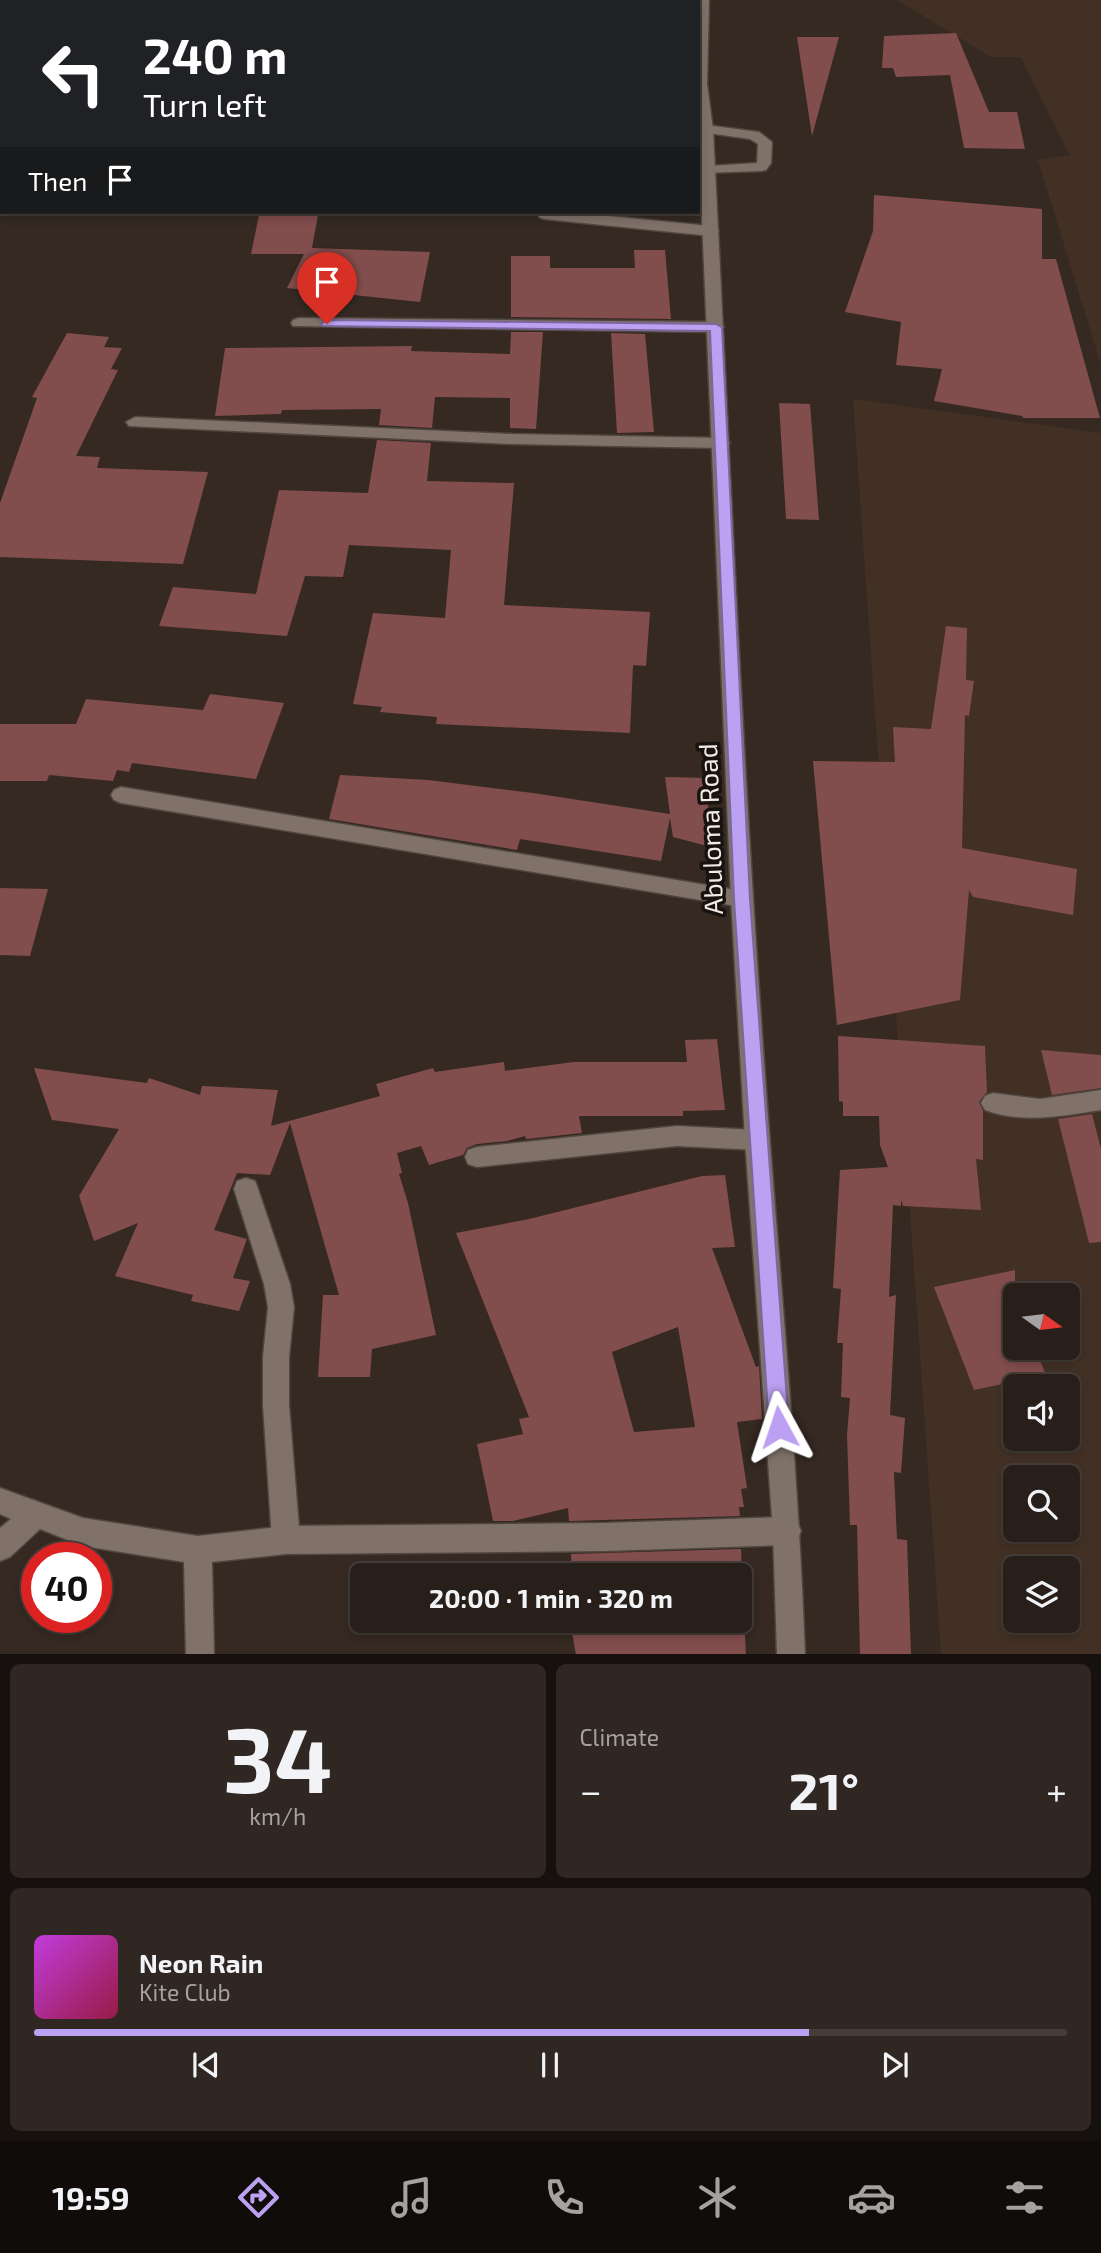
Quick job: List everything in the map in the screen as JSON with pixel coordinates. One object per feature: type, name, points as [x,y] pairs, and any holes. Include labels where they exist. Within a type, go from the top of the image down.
[{"type":"street","name":"Abuloma Road","points":[[700,56],[702,0]]},
{"type":"street","name":"Abuloma Road","points":[[700,90],[706,129],[742,899],[757,1140],[787,1531],[791,1654]]},
{"type":"street","points":[[706,129],[754,135],[765,142],[761,167],[708,170]]},
{"type":"street","points":[[544,214],[711,231]]},
{"type":"street","points":[[299,323],[716,327]]},
{"type":"street","points":[[135,422],[512,439],[721,443]]},
{"type":"street","points":[[121,795],[742,899]]},
{"type":"street","points":[[993,1103],[1040,1109],[1101,1100]]},
{"type":"street","points":[[477,1157],[677,1136],[757,1140]]},
{"type":"street","points":[[246,1189],[278,1284],[281,1307],[276,1357],[276,1405],[286,1540]]},
{"type":"street","points":[[0,1501],[83,1532],[198,1550],[286,1540],[787,1531]]},
{"type":"street","points":[[0,1547],[36,1514]]},
{"type":"street","points":[[198,1550],[200,1654]]},
{"type":"shaded area","points":[[897,0],[1101,0],[1101,365],[1038,160],[1070,155],[1021,57],[991,57]]},
{"type":"shaded area","points":[[853,399],[1101,433],[1101,1654],[941,1654]]},
{"type":"building","points":[[956,33],[989,112],[1017,112],[1025,149],[964,148],[950,75],[896,77],[893,68],[882,68],[884,36]]},
{"type":"building","points":[[797,37],[839,37],[812,136]]},
{"type":"building","points":[[874,195],[1042,209],[1042,259],[1056,259],[1100,418],[1023,418],[934,401],[942,369],[896,365],[901,322],[845,312],[873,231]]},
{"type":"building","points":[[259,215],[318,215],[312,248],[430,252],[420,302],[287,288],[304,254],[251,254]]},
{"type":"building","points":[[634,250],[665,250],[671,319],[511,317],[511,256],[550,256],[550,268],[635,268]]},
{"type":"building","points":[[511,332],[543,332],[536,429],[510,428],[510,398],[435,397],[432,428],[379,425],[381,409],[282,410],[281,414],[215,416],[225,348],[412,346],[411,351],[510,354]]},
{"type":"building","points":[[67,333],[109,337],[104,347],[122,348],[111,369],[118,370],[76,456],[100,457],[97,468],[208,472],[183,564],[0,557],[0,503],[37,398],[32,397]]},
{"type":"building","points":[[611,333],[645,334],[654,432],[617,433]]},
{"type":"building","points":[[779,403],[810,404],[819,520],[786,519]]},
{"type":"building","points":[[377,440],[431,443],[427,481],[514,483],[504,605],[650,612],[646,666],[633,665],[630,733],[436,724],[437,717],[380,712],[382,707],[353,704],[373,613],[445,618],[451,550],[349,545],[343,577],[305,576],[287,636],[159,626],[173,587],[256,594],[279,490],[368,493]]},
{"type":"building","points":[[946,626],[967,628],[966,680],[974,681],[969,716],[965,715],[962,848],[1077,869],[1073,915],[973,897],[969,890],[960,1000],[837,1025],[813,761],[895,762],[893,727],[931,729]]},
{"type":"building","points":[[210,694],[284,703],[256,779],[132,763],[129,772],[117,770],[113,781],[49,775],[47,781],[0,781],[0,724],[76,724],[86,699],[203,710]]},
{"type":"building","points":[[340,775],[428,780],[670,814],[665,777],[709,778],[708,811],[715,813],[707,846],[673,837],[670,818],[661,861],[520,839],[517,850],[329,819]]},
{"type":"building","points":[[0,888],[48,889],[30,956],[0,955]]},
{"type":"building","points":[[838,1036],[985,1046],[987,1092],[979,1102],[983,1111],[983,1160],[976,1159],[981,1210],[903,1206],[901,1200],[901,1206],[893,1205],[889,1297],[896,1295],[890,1415],[905,1418],[901,1473],[894,1472],[897,1539],[907,1540],[911,1654],[860,1654],[857,1525],[850,1525],[847,1435],[850,1398],[841,1397],[843,1343],[837,1343],[841,1289],[833,1288],[840,1170],[888,1167],[880,1145],[879,1116],[843,1116],[843,1102],[839,1101]]},
{"type":"building","points":[[717,1039],[725,1110],[683,1111],[683,1116],[579,1116],[582,1133],[526,1139],[525,1136],[477,1144],[467,1148],[463,1155],[429,1165],[421,1146],[397,1153],[402,1173],[399,1174],[408,1203],[436,1335],[372,1349],[370,1377],[318,1377],[323,1295],[339,1295],[290,1123],[270,1175],[237,1173],[214,1230],[247,1239],[233,1278],[250,1281],[239,1311],[191,1301],[193,1295],[115,1276],[138,1223],[94,1241],[79,1196],[119,1129],[52,1120],[34,1068],[147,1083],[149,1078],[200,1095],[202,1086],[278,1090],[271,1126],[380,1096],[376,1084],[433,1068],[435,1072],[504,1062],[505,1071],[574,1062],[687,1062],[685,1040]]},
{"type":"building","points":[[1041,1050],[1101,1055],[1101,1088],[1052,1095]]},
{"type":"building","points":[[1092,1114],[1101,1149],[1101,1242],[1089,1243],[1058,1119]]},
{"type":"building","points":[[725,1175],[735,1247],[712,1248],[756,1367],[759,1366],[762,1419],[737,1422],[747,1488],[741,1489],[744,1507],[739,1507],[740,1516],[569,1521],[568,1508],[513,1521],[493,1521],[477,1444],[523,1434],[519,1419],[529,1417],[456,1233],[529,1219],[702,1176]],"holes":[[[678,1327],[695,1427],[634,1432],[612,1352]]]},
{"type":"building","points":[[1015,1270],[1015,1283],[1003,1283],[1003,1360],[1040,1360],[1046,1374],[1003,1374],[1003,1384],[974,1390],[934,1287]]},
{"type":"building","points":[[741,1549],[742,1563],[571,1563],[571,1554]]},
{"type":"building","points":[[572,1633],[745,1633],[746,1654],[576,1654]]},
{"type":"route","points":[[327,324],[716,327],[742,899],[779,1427]]}]
